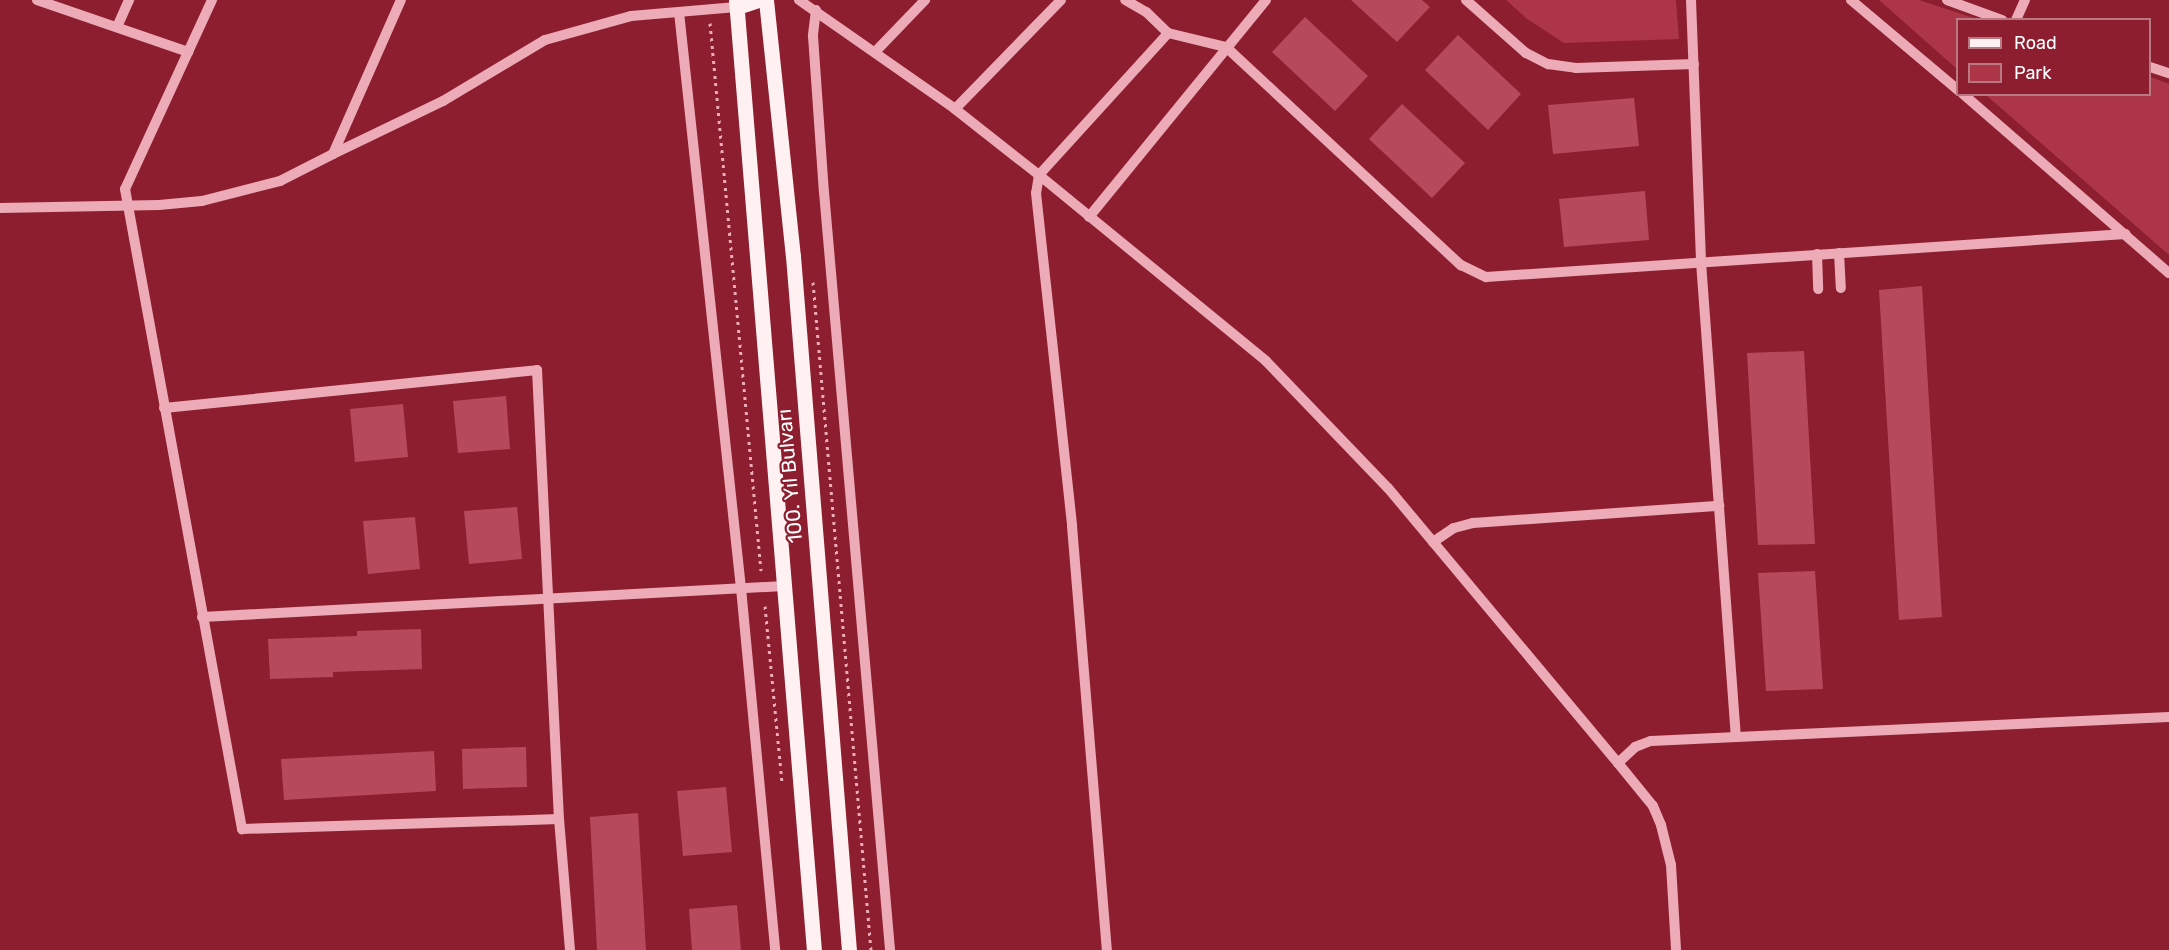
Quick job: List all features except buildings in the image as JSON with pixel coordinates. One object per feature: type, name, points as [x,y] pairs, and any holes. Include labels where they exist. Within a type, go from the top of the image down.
[{"type":"main road","points":[[737,4],[758,0]]},
{"type":"main road","name":"100. Yıl Bulvarı","points":[[766,0],[793,256],[849,950]]},
{"type":"main road","name":"100. Yıl Bulvarı","points":[[737,4],[814,950]]},
{"type":"street","points":[[37,0],[189,52]]},
{"type":"street","points":[[117,27],[129,0]]},
{"type":"street","points":[[212,0],[127,178],[126,204],[242,829],[559,819]]},
{"type":"street","points":[[333,154],[401,0]]},
{"type":"street","points":[[800,0],[956,109],[1266,361],[1388,488],[1653,806],[1661,825],[1671,865],[1676,950]]},
{"type":"street","points":[[876,51],[925,0]]},
{"type":"street","points":[[956,109],[1061,0]]},
{"type":"street","points":[[1125,0],[1146,12],[1168,33],[1226,47],[1461,265],[1486,277],[2126,234]]},
{"type":"street","points":[[1089,216],[1266,0]]},
{"type":"street","points":[[1466,0],[1526,53],[1548,64],[1576,68],[1694,64]]},
{"type":"street","points":[[1691,0],[1701,262],[1736,737]]},
{"type":"street","points":[[1851,0],[1956,88]]},
{"type":"street","points":[[1947,0],[1996,18]]},
{"type":"street","points":[[2017,18],[2025,0]]},
{"type":"street","points":[[0,208],[202,201],[280,182],[443,101],[545,40],[631,16],[737,4]]},
{"type":"street","points":[[816,10],[813,36],[824,192],[890,950]]},
{"type":"street","points":[[679,12],[741,588],[775,950]]},
{"type":"street","points":[[1107,950],[1072,526],[1036,193],[1039,175],[1168,33]]},
{"type":"street","points":[[2151,67],[2169,73]]},
{"type":"street","points":[[1965,96],[2169,273]]},
{"type":"street","points":[[1839,253],[1841,288]]},
{"type":"street","points":[[1817,254],[1818,290]]},
{"type":"street","points":[[164,408],[537,370],[559,819],[570,950]]},
{"type":"street","points":[[1433,542],[1454,528],[1473,523],[1719,506]]},
{"type":"street","points":[[202,617],[784,586]]},
{"type":"street","points":[[1618,763],[1635,747],[1651,741],[2169,717]]},
{"type":"path","points":[[710,26],[761,571]]},
{"type":"path","points":[[812,272],[871,950]]},
{"type":"green space","points":[[1506,0],[1676,0],[1679,39],[1564,43],[1527,19]]},
{"type":"green space","points":[[1879,0],[1919,0],[1974,18],[1956,18],[1956,68]]},
{"type":"green space","points":[[2151,77],[2169,84],[2169,255],[1987,96],[2151,96]]}]
